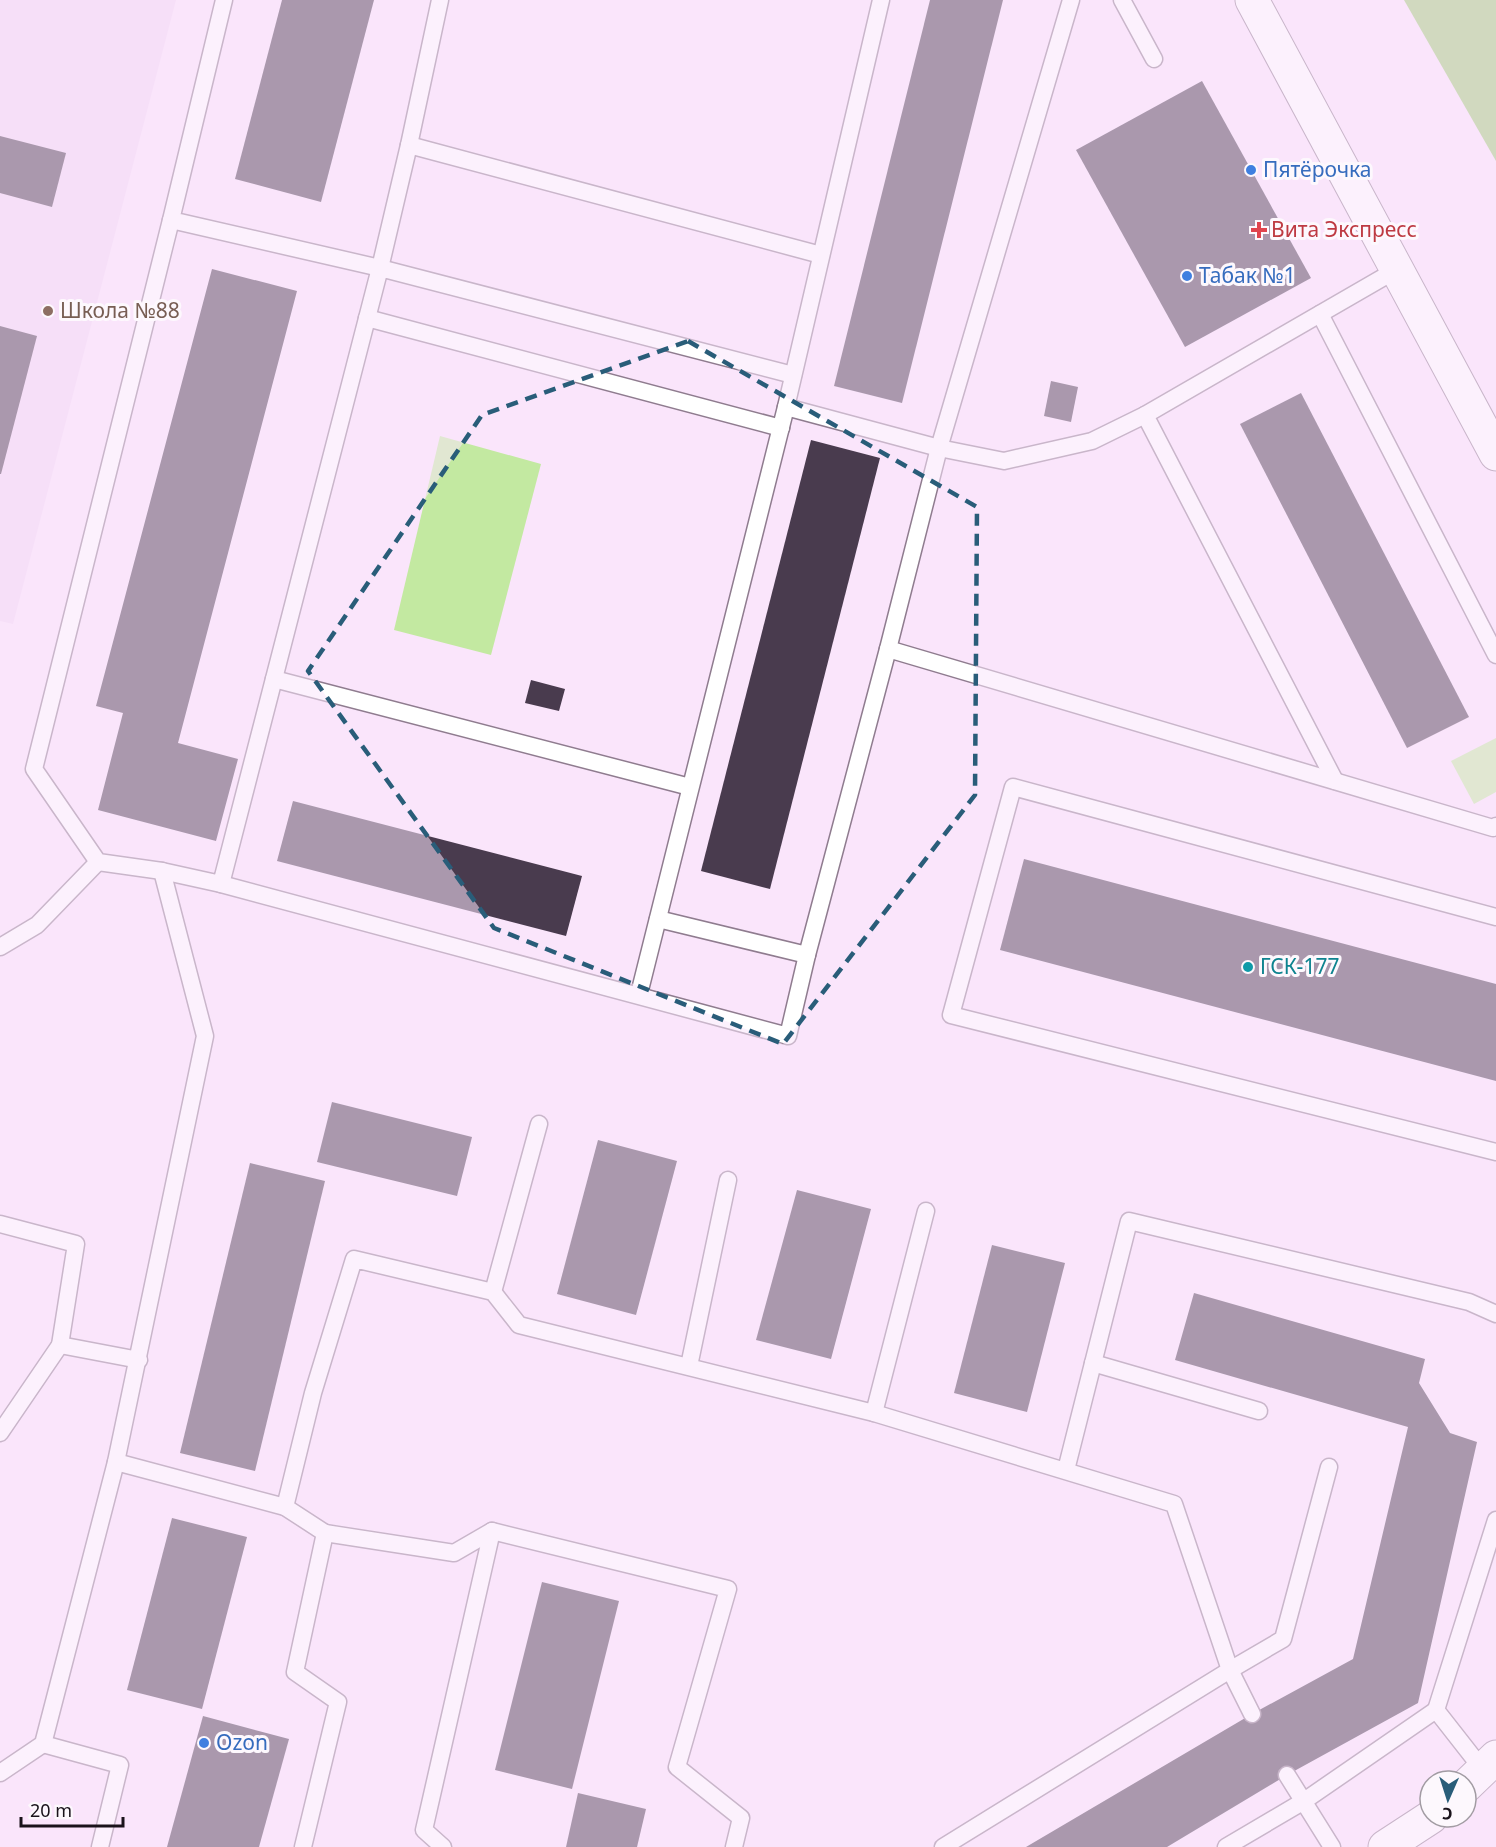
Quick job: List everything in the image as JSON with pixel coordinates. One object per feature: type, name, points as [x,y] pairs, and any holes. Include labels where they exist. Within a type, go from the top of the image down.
[{"type":"street","points":[[1252,0],[1496,454]]},
{"type":"street","points":[[1385,1847],[1418,1825]]},
{"type":"lane","points":[[224,0],[34,770],[98,862],[162,870],[221,884],[639,994],[788,1036],[939,448],[1071,0]]},
{"type":"lane","points":[[221,884],[380,268],[440,0]]},
{"type":"lane","points":[[639,994],[794,375],[881,0]]},
{"type":"lane","points":[[1122,0],[1154,59]]},
{"type":"lane","points":[[409,145],[821,255]]},
{"type":"lane","points":[[171,220],[380,268],[794,375]]},
{"type":"lane","points":[[786,407],[939,448],[1004,461],[1092,441],[1144,415],[1396,270]]},
{"type":"lane","points":[[1320,314],[1496,655]]},
{"type":"lane","points":[[367,318],[781,428]]},
{"type":"lane","points":[[1144,415],[1335,781]]},
{"type":"lane","points":[[888,649],[1493,828],[1496,826]]},
{"type":"lane","points":[[274,679],[690,787]]},
{"type":"lane","points":[[1496,917],[1013,787],[951,1015],[1496,1152]]},
{"type":"lane","points":[[0,947],[38,925],[98,862]]},
{"type":"lane","points":[[0,1773],[44,1744],[116,1462],[205,1036],[162,870]]},
{"type":"lane","points":[[658,919],[807,955]]},
{"type":"lane","points":[[493,1292],[539,1124]]},
{"type":"lane","points":[[689,1366],[728,1180]]},
{"type":"lane","points":[[874,1413],[926,1211]]},
{"type":"lane","points":[[1066,1470],[1129,1221],[1469,1302],[1496,1314]]},
{"type":"lane","points":[[0,1224],[76,1244],[60,1345],[0,1433]]},
{"type":"lane","points":[[285,1507],[313,1393],[354,1259],[493,1292],[519,1325],[874,1413],[1174,1504],[1230,1670],[1252,1714]]},
{"type":"lane","points":[[60,1345],[139,1360]]},
{"type":"lane","points":[[1093,1363],[1258,1412]]},
{"type":"lane","points":[[116,1462],[285,1507],[325,1533],[454,1553],[492,1532],[728,1589],[677,1767],[741,1818],[734,1847]]},
{"type":"lane","points":[[943,1847],[1283,1639],[1329,1467]]},
{"type":"lane","points":[[1226,1847],[1304,1801],[1436,1710],[1496,1521]]},
{"type":"lane","points":[[442,1847],[424,1830],[492,1532]]},
{"type":"lane","points":[[303,1847],[338,1702],[296,1672],[325,1533]]},
{"type":"lane","points":[[1436,1710],[1482,1771]]},
{"type":"lane","points":[[44,1744],[120,1765],[100,1847]]},
{"type":"lane","points":[[1287,1775],[1332,1847]]},
{"type":"highlighted area","points":[[688,341],[977,507],[975,795],[783,1044],[494,928],[308,671],[482,415]]},
{"type":"shaded area","name":"Школа №88","points":[[0,0],[176,0],[13,624],[0,621]]},
{"type":"green space","points":[[1404,0],[1496,0],[1496,161]]},
{"type":"green space","points":[[440,436],[541,464],[491,655],[394,630]]},
{"type":"green space","points":[[1496,738],[1496,792],[1474,804],[1451,761]]},
{"type":"building","points":[[282,0],[374,0],[321,202],[235,179]]},
{"type":"building","points":[[930,0],[1003,0],[902,403],[834,386]]},
{"type":"building","points":[[1202,81],[1311,278],[1185,347],[1076,150]]},
{"type":"building","points":[[0,136],[66,153],[52,207],[0,193]]},
{"type":"building","points":[[212,269],[297,291],[178,743],[238,759],[216,841],[98,810],[123,713],[96,706]]},
{"type":"building","points":[[0,326],[37,336],[1,474],[0,474]]},
{"type":"building","points":[[1051,381],[1078,387],[1071,422],[1044,416]]},
{"type":"building","points":[[1301,393],[1469,717],[1407,748],[1240,424]]},
{"type":"building","points":[[811,440],[880,458],[770,889],[701,871]]},
{"type":"building","points":[[531,680],[565,689],[559,711],[525,703]]},
{"type":"building","points":[[293,801],[582,876],[566,936],[277,861]]},
{"type":"building","name":"ГСК-177","points":[[1024,859],[1496,984],[1496,1081],[1000,950]]},
{"type":"building","points":[[332,1102],[472,1137],[457,1196],[317,1162]]},
{"type":"building","points":[[598,1140],[677,1161],[636,1315],[557,1294]]},
{"type":"building","points":[[250,1163],[325,1181],[255,1471],[180,1453]]},
{"type":"building","points":[[797,1190],[871,1209],[831,1359],[756,1340]]},
{"type":"building","points":[[992,1245],[1065,1263],[1027,1412],[954,1393]]},
{"type":"building","points":[[1194,1293],[1425,1359],[1419,1383],[1450,1433],[1477,1442],[1418,1703],[1287,1775],[1167,1847],[1026,1847],[1252,1714],[1353,1659],[1408,1427],[1175,1360]]},
{"type":"building","points":[[172,1518],[247,1537],[202,1709],[127,1690]]},
{"type":"building","points":[[542,1582],[619,1601],[572,1789],[495,1770]]},
{"type":"building","points":[[203,1716],[289,1739],[259,1847],[167,1847]]},
{"type":"building","points":[[578,1793],[646,1809],[637,1847],[566,1847]]},
{"type":"place","name":"Пятёрочка","points":[[1251,170]]},
{"type":"place","name":"Вита Экспресс","points":[[1259,230]]},
{"type":"place","name":"Табак №1","points":[[1187,276]]},
{"type":"place","name":"Школа №88","points":[[48,311]]},
{"type":"place","name":"ГСК-177","points":[[1248,967]]},
{"type":"place","name":"Ozon","points":[[204,1743]]}]
